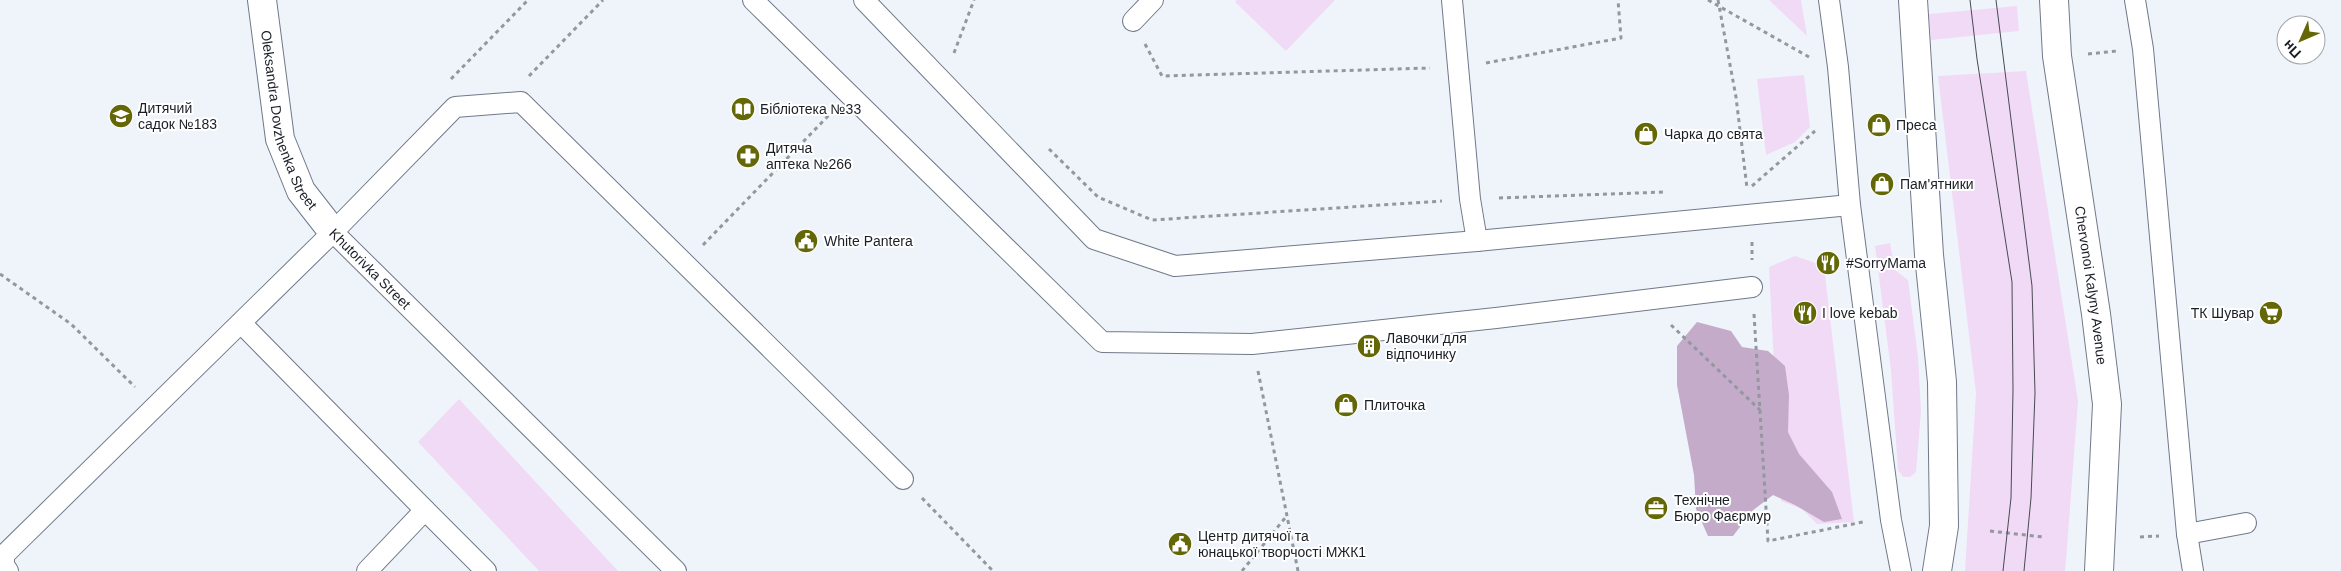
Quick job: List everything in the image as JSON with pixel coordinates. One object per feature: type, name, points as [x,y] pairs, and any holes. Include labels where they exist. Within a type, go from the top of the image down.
[{"type":"main road","name":"Oleksandra Dovzhenka Street","points":[[262,0],[280,139],[301,191],[333,232]]},
{"type":"main road","points":[[1914,0],[1929,246],[1942,382],[1944,526],[1937,571]]},
{"type":"main road","name":"Chervonoi Kalyny Avenue","points":[[2054,0],[2057,56],[2108,404],[2098,571]]},
{"type":"lane","points":[[753,0],[1102,342],[1252,344],[1752,287]]},
{"type":"lane","points":[[864,0],[1094,239],[1175,266],[1477,241],[1850,205]]},
{"type":"lane","points":[[1133,21],[1153,0]]},
{"type":"lane","points":[[1452,0],[1470,200],[1477,241]]},
{"type":"lane","points":[[1829,0],[1838,67],[1850,205],[1890,510],[1901,571]]},
{"type":"lane","points":[[2135,0],[2143,49],[2187,534],[2193,571]]},
{"type":"lane","points":[[333,232],[455,107],[521,102],[903,479]]},
{"type":"lane","name":"Khutorivka Street","points":[[0,559],[333,232],[676,571]]},
{"type":"lane","points":[[241,323],[486,571]]},
{"type":"lane","points":[[367,571],[425,510]]},
{"type":"lane","points":[[2187,534],[2246,523]]},
{"type":"lane","points":[[0,559],[8,571]]},
{"type":"path","points":[[503,104],[603,0]]},
{"type":"path","points":[[954,53],[974,0]]},
{"type":"path","points":[[1133,21],[1162,76],[1458,68],[1621,38],[1618,0]]},
{"type":"path","points":[[1708,0],[1810,58]]},
{"type":"path","points":[[1718,0],[1736,97],[1747,190]]},
{"type":"path","points":[[948,46],[960,58]]},
{"type":"path","points":[[2086,54],[2143,49]]},
{"type":"path","points":[[686,264],[849,94]]},
{"type":"path","points":[[1738,190],[1747,190],[1815,132]]},
{"type":"path","points":[[1044,143],[1098,197],[1152,220],[1470,200],[1668,192]]},
{"type":"path","points":[[1751,216],[1752,287],[1768,541],[1868,521]]},
{"type":"path","points":[[0,274],[71,324],[155,408]]},
{"type":"path","points":[[1645,300],[1760,410]]},
{"type":"path","points":[[1260,386],[1285,518],[1298,571]]},
{"type":"path","points":[[903,479],[993,571]]},
{"type":"path","points":[[1242,571],[1285,518]]},
{"type":"path","points":[[1990,531],[2043,537]]},
{"type":"shaded area","points":[[1237,0],[1335,0],[1286,51],[1235,2]]},
{"type":"shaded area","points":[[1769,0],[1801,0],[1807,36]]},
{"type":"shaded area","points":[[2017,6],[2019,31],[1931,40],[1929,14]]},
{"type":"shaded area","points":[[2026,71],[2078,401],[2065,571],[1965,571],[1976,393],[1938,76]]},
{"type":"shaded area","points":[[1804,75],[1810,127],[1795,142],[1766,155],[1757,79]]},
{"type":"shaded area","points":[[1890,243],[1895,270],[1908,280],[1918,357],[1921,411],[1916,472],[1910,477],[1903,477],[1898,470],[1891,370],[1875,246]]},
{"type":"shaded area","points":[[1795,256],[1824,266],[1854,522],[1817,524],[1802,509],[1781,501],[1769,267]]},
{"type":"shaded area","points":[[1697,322],[1731,331],[1742,347],[1768,351],[1785,366],[1789,395],[1788,432],[1799,454],[1832,492],[1842,519],[1824,522],[1773,495],[1752,511],[1733,536],[1708,536],[1696,509],[1694,475],[1677,385],[1677,346]]},
{"type":"shaded area","points":[[459,399],[618,571],[539,571],[418,442]]},
{"type":"tram line","points":[[1970,0],[1977,59],[2012,282],[2011,498],[2003,571]]},
{"type":"tram line","points":[[1996,0],[2032,286],[2035,393],[2031,498],[2024,571]]},
{"type":"place","name":"Бібліотека №33","points":[[743,109]]},
{"type":"place","name":"Дитячий садок №183","points":[[121,116]]},
{"type":"place","name":"Преса","points":[[1879,125]]},
{"type":"place","name":"Чарка до свята","points":[[1646,134]]},
{"type":"place","name":"Дитяча аптека №266","points":[[748,156]]},
{"type":"place","name":"Пам'ятники","points":[[1882,184]]},
{"type":"place","name":"White Pantera","points":[[806,241]]},
{"type":"place","name":"#SorryMama","points":[[1828,263]]},
{"type":"place","name":"I love kebab","points":[[1805,313]]},
{"type":"place","name":"ТК Шувар","points":[[2271,313]]},
{"type":"place","name":"Лавочки для відпочинку","points":[[1369,346]]},
{"type":"place","name":"Плиточка","points":[[1346,405]]},
{"type":"place","name":"Технічне Бюро Фаєрмур","points":[[1656,508]]},
{"type":"place","name":"Центр дитячої та юнацької творчості МЖК1","points":[[1180,544]]}]
